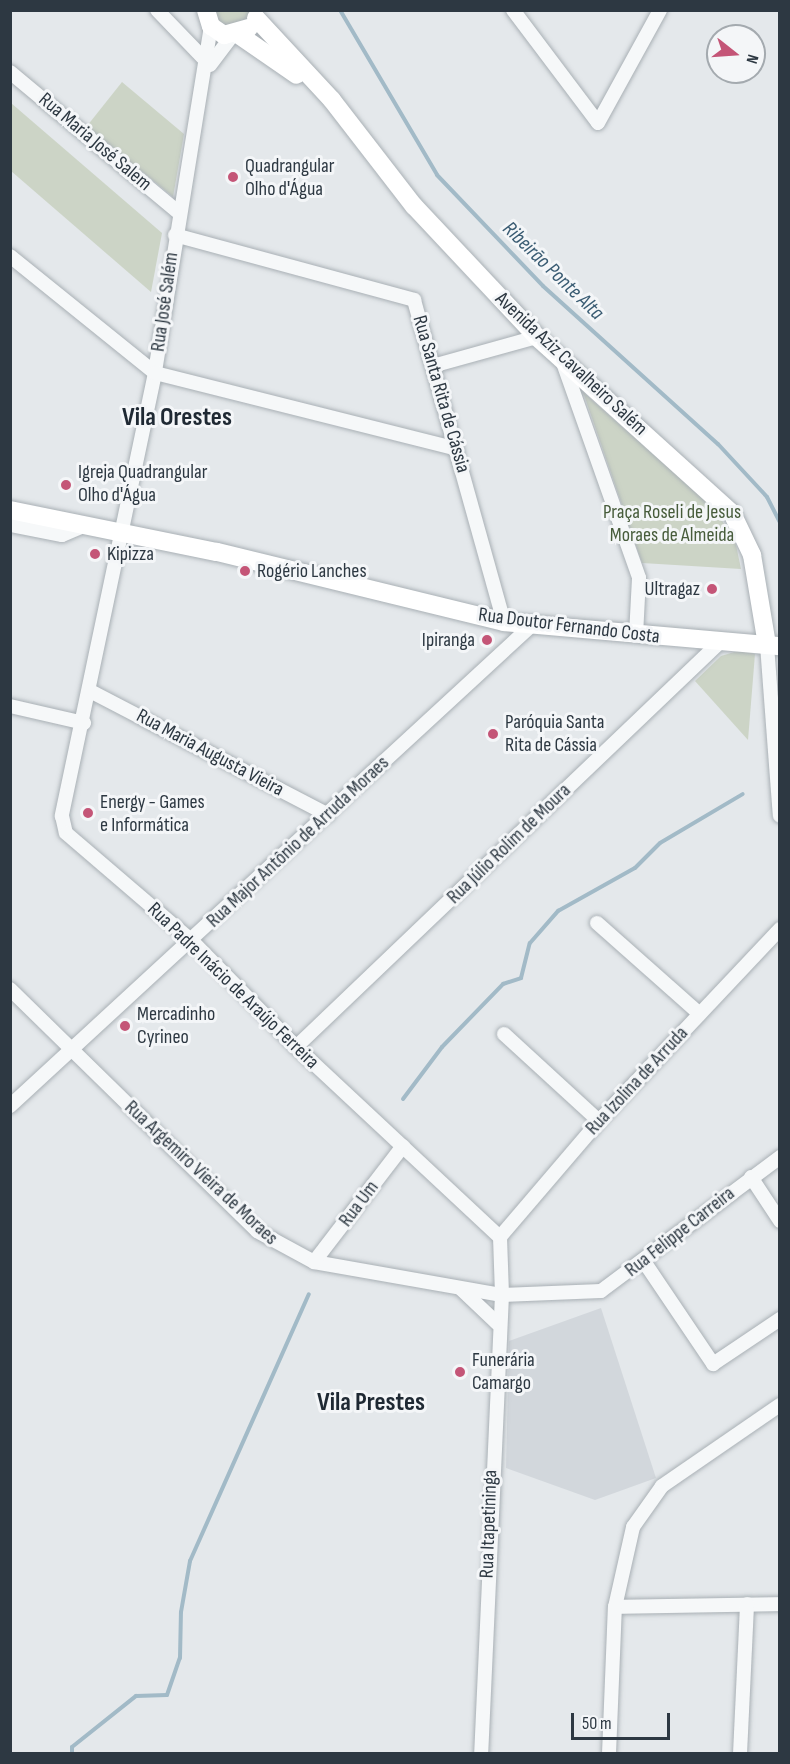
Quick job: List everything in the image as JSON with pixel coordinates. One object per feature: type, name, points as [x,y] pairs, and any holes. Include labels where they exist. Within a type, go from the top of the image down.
[{"type":"main road","points":[[236,35],[256,14]]},
{"type":"main road","name":"Avenida Aziz Cavalheiro Salém","points":[[256,14],[332,100],[414,206],[537,337],[732,513],[752,555],[773,645]]},
{"type":"main road","name":"Avenida Aziz Cavalheiro Salém","points":[[206,16],[332,100]]},
{"type":"main road","name":"Rua Doutor Fernando Costa","points":[[10,510],[119,534],[217,552],[504,622],[773,645]]},
{"type":"street","points":[[157,10],[207,66],[236,35]]},
{"type":"street","points":[[512,12],[598,123],[660,10]]},
{"type":"street","name":"Rua José Salém","points":[[119,534],[155,373],[175,235],[207,66],[206,16]]},
{"type":"street","name":"Rua Maria José Salem","points":[[10,72],[179,213]]},
{"type":"street","name":"Rua Santa Rita de Cássia","points":[[175,235],[414,300],[436,365],[504,622]]},
{"type":"street","points":[[10,256],[155,373],[457,449]]},
{"type":"street","points":[[436,365],[537,337]]},
{"type":"street","points":[[561,358],[639,578],[636,635]]},
{"type":"street","points":[[10,525],[62,535],[83,526]]},
{"type":"street","name":"Rua Padre Inácio de Araújo Ferreira","points":[[119,534],[92,692],[63,797],[66,833],[192,941],[296,1047],[500,1237]]},
{"type":"street","name":"Rua Major Antônio de Arruda Moraes","points":[[10,1106],[192,941],[532,625]]},
{"type":"street","name":"Rua Júlio Rolim de Moura","points":[[296,1047],[721,641]]},
{"type":"street","points":[[773,645],[780,816]]},
{"type":"street","name":"Rua Maria Augusta Vieira","points":[[92,692],[328,815]]},
{"type":"street","points":[[10,706],[84,723]]},
{"type":"street","points":[[597,923],[700,1014]]},
{"type":"street","name":"Rua Izolina de Arruda","points":[[500,1237],[599,1120],[780,928]]},
{"type":"street","name":"Rua Argemiro Vieira de Moraes","points":[[10,989],[257,1231],[314,1262],[502,1295]]},
{"type":"street","points":[[504,1034],[599,1120]]},
{"type":"street","name":"Rua Um","points":[[314,1262],[403,1146]]},
{"type":"street","name":"Rua Felippe Carreira","points":[[502,1295],[601,1291],[645,1263],[780,1156]]},
{"type":"street","points":[[751,1177],[780,1221]]},
{"type":"street","points":[[500,1237],[502,1295]]},
{"type":"street","points":[[645,1263],[713,1364],[780,1320]]},
{"type":"street","points":[[461,1289],[497,1323]]},
{"type":"street","name":"Rua Itapetininga","points":[[481,1754],[497,1323],[502,1295]]},
{"type":"street","points":[[609,1754],[615,1607],[633,1527],[662,1486],[780,1405]]},
{"type":"street","points":[[740,1754],[747,1604]]},
{"type":"street","points":[[615,1607],[780,1605]]},
{"type":"shaded area","points":[[601,1308],[656,1478],[595,1500],[506,1468],[509,1341]]},
{"type":"green space","points":[[211,10],[252,10],[247,24],[223,29]]},
{"type":"green space","points":[[122,82],[184,134],[173,197],[87,126]]},
{"type":"green space","points":[[11,103],[162,233],[151,292],[11,171]]},
{"type":"green space","name":"Praça Roseli de Jesus Moraes de Almeida","points":[[583,392],[716,510],[736,545],[741,569],[642,563]]},
{"type":"green space","points":[[741,650],[755,654],[748,740],[695,681],[721,656]]},
{"type":"waterway","name":"Ribeirão Ponte Alta","points":[[340,10],[437,175],[543,286],[718,444],[767,497],[780,523]]},
{"type":"waterway","points":[[403,1099],[442,1047],[503,984],[521,978],[530,943],[558,911],[635,868],[660,843],[743,794]]},
{"type":"waterway","points":[[72,1754],[72,1747],[136,1696],[167,1695],[180,1658],[181,1612],[190,1561],[309,1294]]},
{"type":"place","name":"Quadrangular Olho d'Água","points":[[233,177]]},
{"type":"place","name":"Igreja Quadrangular Olho d'Água","points":[[66,485]]},
{"type":"place","name":"Kipizza","points":[[95,554]]},
{"type":"place","name":"Rogério Lanches","points":[[245,571]]},
{"type":"place","name":"Ultragaz","points":[[712,589]]},
{"type":"place","name":"Ipiranga","points":[[487,640]]},
{"type":"place","name":"Paróquia Santa Rita de Cássia","points":[[493,734]]},
{"type":"place","name":"Energy - Games e Informática","points":[[88,813]]},
{"type":"place","name":"Mercadinho Cyrineo","points":[[125,1026]]},
{"type":"place","name":"Funerária Camargo","points":[[460,1372]]},
{"type":"district","name":"Vila Orestes","points":[[177,418]]},
{"type":"district","name":"Vila Prestes","points":[[371,1403]]}]
